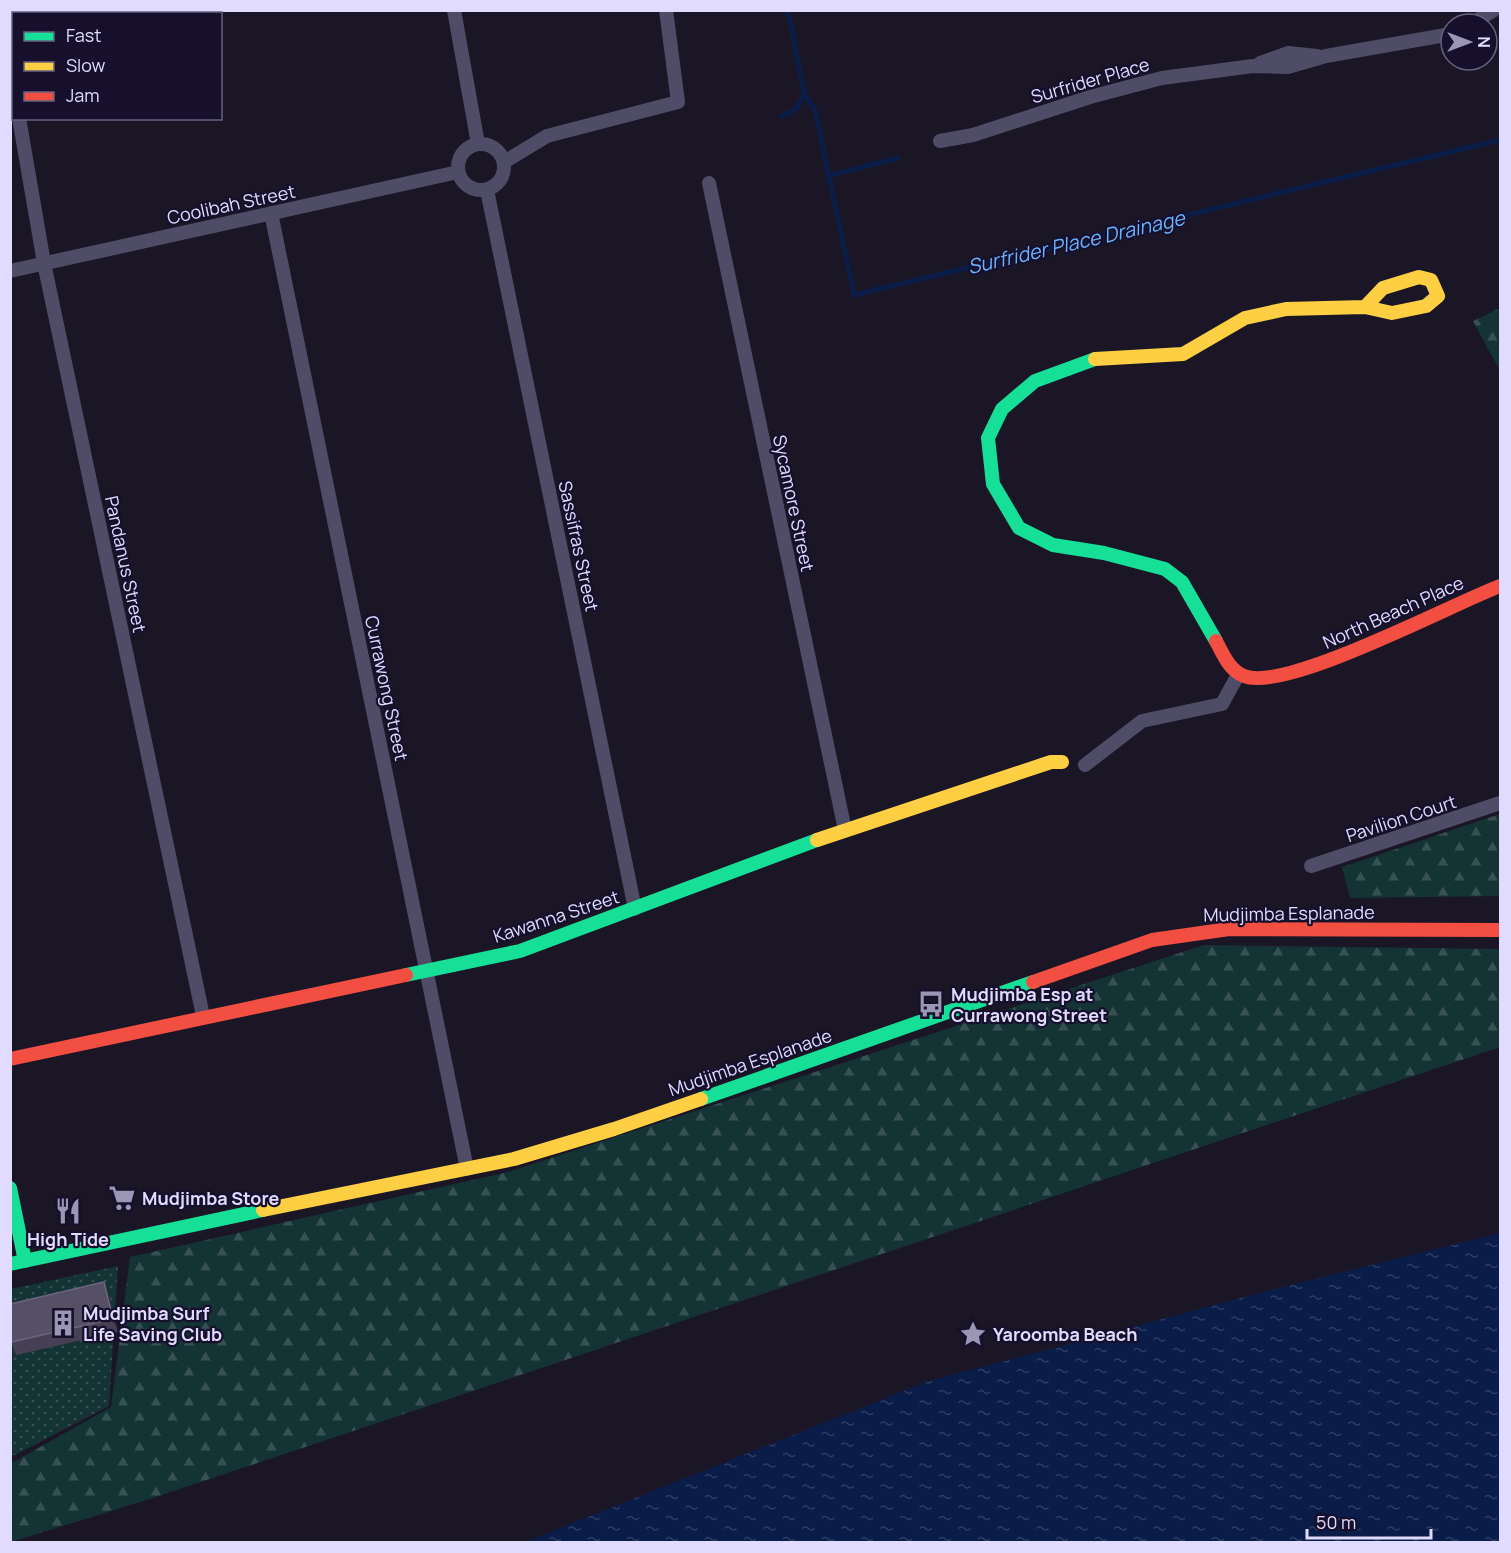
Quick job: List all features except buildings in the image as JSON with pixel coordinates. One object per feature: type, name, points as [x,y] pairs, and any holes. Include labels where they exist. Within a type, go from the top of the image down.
[{"type":"street","points":[[454,10],[478,144]]},
{"type":"street","points":[[504,162],[547,136],[678,102],[666,10]]},
{"type":"street","name":"Surfrider Place","points":[[940,141],[973,135],[1090,97],[1162,78],[1252,66],[1288,53],[1326,57],[1439,36]]},
{"type":"street","name":"Pandanus Street","points":[[19,120],[44,263],[203,1016]]},
{"type":"street","points":[[478,144],[494,147],[504,162],[502,178],[487,190],[471,188],[465,184],[458,172],[460,156],[465,150],[478,144]]},
{"type":"street","name":"Coolibah Street","points":[[10,270],[458,172]]},
{"type":"street","name":"Sycamore Street","points":[[709,183],[845,830]]},
{"type":"street","name":"Sassifras Street","points":[[487,190],[634,909]]},
{"type":"street","name":"Currawong Street","points":[[271,213],[467,1169]]},
{"type":"street","points":[[1085,765],[1142,721],[1222,704],[1238,675],[1229,665],[1182,582],[1165,568],[1053,545],[1019,528],[993,484],[987,438],[1002,410],[1035,381],[1094,359],[1183,354],[1245,318],[1286,309],[1365,307],[1392,312],[1426,306],[1438,296],[1431,280],[1419,277],[1383,288],[1365,307]]},
{"type":"street","name":"North Beach Place","points":[[1238,675],[1252,678],[1282,674],[1338,659],[1464,598],[1500,586]]},
{"type":"street","name":"Kawanna Street","points":[[10,1059],[203,1016],[520,951],[845,830],[1051,762],[1062,762]]},
{"type":"street","name":"Pavilion Court","points":[[1311,866],[1500,803]]},
{"type":"street","name":"Mudjimba Esplanade","points":[[10,1264],[235,1215],[514,1159],[614,1128],[1152,940],[1229,929],[1500,930]]},
{"type":"street","points":[[10,1188],[25,1261]]},
{"type":"green space","points":[[1500,308],[1500,371],[1473,321]]},
{"type":"green space","points":[[1500,814],[1500,896],[1350,898],[1342,867]]},
{"type":"green space","points":[[1204,945],[1500,949],[1500,1047],[153,1498],[11,1542],[10,1464],[111,1407],[130,1257],[508,1172]]},
{"type":"green space","points":[[118,1266],[109,1406],[11,1457],[11,1289]]},
{"type":"water","points":[[1500,1233],[1500,1542],[525,1542],[929,1381],[1279,1288]]},
{"type":"waterway","points":[[782,116],[796,109],[804,94],[788,10]]},
{"type":"waterway","name":"Surfrider Place Drainage","points":[[804,94],[815,110],[854,295],[1500,140]]},
{"type":"waterway","points":[[828,176],[898,158]]},
{"type":"traffic: fast","points":[[1095,359],[1035,381],[1002,409],[988,438],[993,484],[1019,528],[1053,545],[1104,553],[1165,569],[1182,582],[1216,641]]},
{"type":"traffic: fast","points":[[406,975],[520,951],[817,840]]},
{"type":"traffic: fast","points":[[701,1099],[1033,982]]},
{"type":"traffic: fast","points":[[10,1188],[25,1261]]},
{"type":"traffic: fast","points":[[10,1264],[263,1210]]},
{"type":"traffic: slow","points":[[1095,359],[1183,354],[1245,318],[1286,309],[1365,307],[1392,313],[1426,306],[1438,296],[1431,280],[1419,277],[1383,288],[1365,307]]},
{"type":"traffic: slow","points":[[817,840],[1051,762],[1062,762]]},
{"type":"traffic: slow","points":[[263,1210],[514,1159],[614,1129],[701,1099]]},
{"type":"traffic: jam","points":[[1216,641],[1234,670],[1244,676],[1265,678],[1295,672],[1330,660],[1500,586]]},
{"type":"traffic: jam","points":[[1033,982],[1152,940],[1229,929],[1500,930]]},
{"type":"traffic: jam","points":[[10,1059],[406,975]]},
{"type":"place","name":"Mudjimba Esp at Currawong Street","points":[[931,1004]]},
{"type":"place","name":"Mudjimba Store","points":[[122,1198]]},
{"type":"place","name":"High Tide","points":[[68,1211]]},
{"type":"place","name":"Mudjimba Surf Life Saving Club","points":[[63,1323]]},
{"type":"place","name":"Yaroomba Beach","points":[[973,1334]]}]
